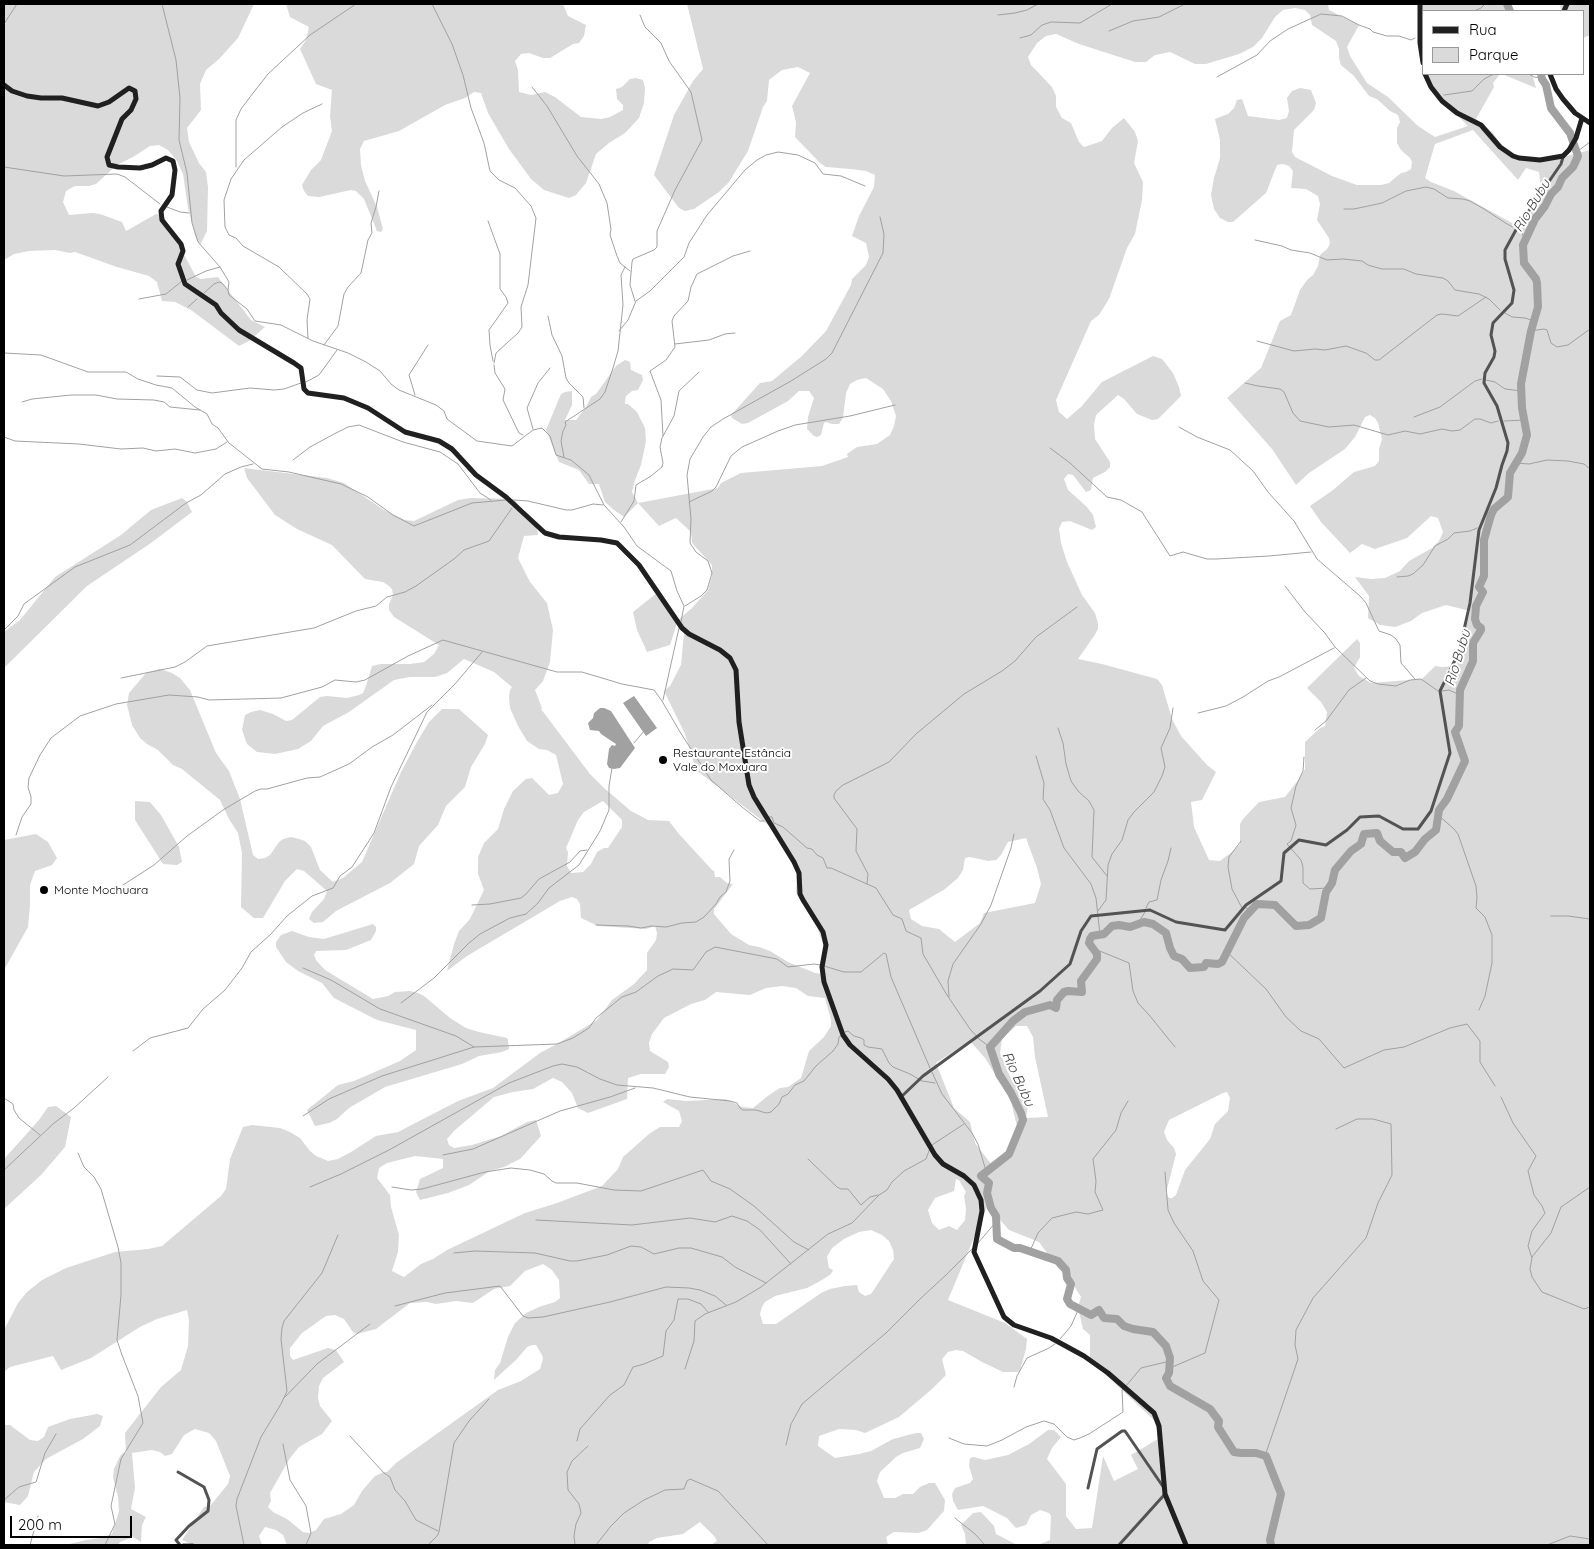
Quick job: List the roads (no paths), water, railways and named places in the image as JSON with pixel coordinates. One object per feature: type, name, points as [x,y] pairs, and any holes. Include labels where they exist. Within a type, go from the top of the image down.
[{"type":"street","points":[[1420,4],[1422,56]]},
{"type":"street","points":[[1425,75],[1431,87],[1442,101],[1457,113],[1485,129],[1500,147],[1513,156],[1524,160],[1540,160],[1563,156]]},
{"type":"street","points":[[1551,75],[1563,99],[1582,118],[1590,123]]},
{"type":"street","points":[[4,85],[12,91],[27,96],[62,98],[98,106],[109,102],[129,88],[135,91],[136,99],[131,110],[122,120],[107,157],[109,165],[140,168],[152,165],[166,158],[172,161],[175,170],[172,195],[160,211],[162,220],[183,251],[178,264],[185,284],[216,305],[221,313],[239,330],[300,368],[304,388],[308,394],[344,398],[368,408],[405,432],[439,441],[452,449],[476,475],[506,497],[544,532],[559,537],[618,543],[639,565],[682,628],[730,658],[736,670],[739,722],[750,785],[754,797],[794,862],[799,873],[800,894],[823,932],[826,944],[822,967],[824,982],[843,1035],[850,1045],[888,1079],[943,1164],[964,1176],[974,1185],[981,1200],[982,1211],[974,1252],[1004,1317],[1014,1325],[1051,1338],[1084,1356],[1108,1373],[1154,1413],[1159,1426],[1164,1491],[1119,1545]]},
{"type":"street","points":[[901,1097],[923,1076],[1040,991],[1070,964],[1081,931],[1091,916],[1150,910],[1176,922],[1226,930],[1246,905],[1281,881],[1284,853],[1299,840],[1326,845],[1347,830],[1360,817],[1379,816],[1404,829],[1418,829],[1431,811],[1450,753],[1440,691],[1459,652],[1470,603],[1479,530],[1496,488],[1508,443],[1497,406],[1484,383],[1485,373],[1494,357],[1495,351],[1491,335],[1493,323],[1512,302],[1514,290],[1504,250],[1561,164],[1563,156],[1576,138],[1582,118]]},
{"type":"street","points":[[1088,1488],[1097,1449],[1122,1431],[1125,1431],[1164,1491],[1186,1545]]},
{"type":"street","points":[[178,1472],[204,1488],[210,1500],[208,1511],[189,1526],[176,1540],[182,1545],[193,1545]]},
{"type":"waterway","points":[[4,24],[17,4]]},
{"type":"waterway","points":[[162,4],[176,60],[180,98],[179,140],[187,173],[192,223],[198,242],[220,267],[229,282],[228,290]]},
{"type":"waterway","points":[[236,167],[236,120],[241,109],[268,74],[310,35],[356,4]]},
{"type":"waterway","points":[[432,4],[452,44],[463,75],[471,108],[484,143],[490,171],[499,180],[515,188],[531,206],[536,218],[528,285],[521,307],[522,327],[496,353],[494,363]]},
{"type":"waterway","points":[[998,15],[1027,10],[1038,4]]},
{"type":"waterway","points":[[1020,38],[1031,35],[1042,25],[1051,22],[1080,23],[1112,4]]},
{"type":"waterway","points":[[1109,31],[1133,21],[1159,17],[1185,4]]},
{"type":"waterway","name":"Rio Bubu","points":[[1476,10],[1485,4]]},
{"type":"waterway","name":"Rio Bubu","points":[[1502,4],[1508,7]]},
{"type":"waterway","name":"Rio Bubu","points":[[1507,4],[1510,10]]},
{"type":"waterway","name":"Rio Bubu","points":[[1217,77],[1257,55],[1270,41],[1288,29],[1321,14],[1342,16],[1373,32],[1387,36],[1399,36],[1411,40],[1415,38]]},
{"type":"waterway","points":[[635,301],[630,285],[633,259],[657,247],[657,231],[675,190],[702,140],[691,92],[669,61],[661,43],[645,27],[640,15]]},
{"type":"waterway","points":[[1444,95],[1472,91],[1484,79],[1492,75]]},
{"type":"waterway","points":[[1531,75],[1541,78]]},
{"type":"waterway","name":"Rio Bubu","points":[[1271,1545],[1270,1540],[1281,1494],[1266,1456],[1256,1453],[1234,1452],[1218,1427],[1219,1421],[1210,1409],[1170,1386],[1166,1378],[1169,1373],[1170,1358],[1166,1346],[1153,1332],[1133,1329],[1124,1326],[1117,1319],[1104,1318],[1099,1310],[1091,1315],[1070,1304],[1067,1299],[1071,1284],[1067,1278],[1066,1270],[1058,1261],[1020,1248],[1014,1248],[997,1239],[996,1216],[991,1208],[987,1193],[989,1183],[981,1176],[1009,1154],[1023,1120],[1011,1093],[999,1074],[990,1047],[1013,1021],[1025,1012],[1050,1005],[1056,1008],[1057,1000],[1064,992],[1082,992],[1081,981],[1097,959],[1097,954],[1089,943],[1090,939],[1092,936],[1104,934],[1112,926],[1130,927],[1144,922],[1153,924],[1166,933],[1174,956],[1182,959],[1190,968],[1204,967],[1206,963],[1218,964],[1222,962],[1244,918],[1257,904],[1275,905],[1296,926],[1309,925],[1321,918],[1326,892],[1332,883],[1335,870],[1351,851],[1361,844],[1364,834],[1377,833],[1380,841],[1393,852],[1401,852],[1405,858],[1415,852],[1425,839],[1436,830],[1439,810],[1447,799],[1465,761],[1455,732],[1459,726],[1460,690],[1473,661],[1473,643],[1481,630],[1475,619],[1476,606],[1483,592],[1479,587],[1484,576],[1484,540],[1494,509],[1508,497],[1510,473],[1522,453],[1527,435],[1522,408],[1521,384],[1531,331],[1538,307],[1537,283],[1524,263],[1523,245],[1535,219],[1551,194],[1558,187],[1562,178],[1573,167],[1578,156],[1570,133],[1551,108],[1546,85],[1541,75]]},
{"type":"waterway","points":[[532,87],[547,106],[577,156],[599,184],[607,203],[611,229],[610,235],[617,256],[620,263],[630,271]]},
{"type":"waterway","points":[[308,338],[307,320],[310,299],[307,294],[279,267],[243,246],[236,238],[229,235],[225,227],[224,200],[231,179],[244,160],[282,127],[303,113],[322,104]]},
{"type":"waterway","points":[[1590,126],[1590,137]]},
{"type":"waterway","points":[[1578,151],[1590,142]]},
{"type":"waterway","points":[[619,331],[628,320],[636,301],[650,291],[684,257],[689,243],[707,215],[745,170],[757,160],[778,152],[798,155],[815,163],[823,174],[841,176],[865,186]]},
{"type":"waterway","points":[[4,167],[64,176],[117,174],[125,177],[160,204]]},
{"type":"waterway","points":[[1344,209],[1354,209],[1382,203],[1406,191],[1426,187],[1434,189],[1448,198],[1470,201],[1507,224],[1513,227],[1517,225]]},
{"type":"waterway","points":[[324,345],[338,326],[344,294],[361,273],[368,240],[372,233],[371,223],[379,191]]},
{"type":"waterway","points":[[167,207],[189,213]]},
{"type":"waterway","points":[[685,606],[707,590],[712,573],[708,561],[696,552],[690,543],[691,519],[687,475],[690,459],[711,427],[791,381],[826,359],[832,353],[883,253],[884,234],[880,217]]},
{"type":"waterway","points":[[488,221],[500,254],[500,289],[508,303],[489,330],[493,361]]},
{"type":"waterway","points":[[1520,227],[1525,241]]},
{"type":"waterway","points":[[1255,240],[1310,253],[1327,260],[1362,261],[1382,269],[1404,269],[1416,274],[1443,278],[1455,290],[1479,294],[1489,299],[1500,310]]},
{"type":"waterway","points":[[663,436],[661,400],[650,371],[666,360],[675,347],[672,321],[674,316],[688,301],[691,287],[697,274],[733,256],[750,251]]},
{"type":"waterway","points":[[187,280],[220,267]]},
{"type":"waterway","points":[[564,457],[561,441],[566,425],[565,422],[600,399],[605,392],[613,368],[618,351],[623,305],[621,275],[625,267]]},
{"type":"waterway","points":[[139,299],[166,294],[182,281]]},
{"type":"waterway","points":[[204,293],[214,284],[222,283],[228,290],[229,295],[247,309],[255,321],[281,325],[313,341],[348,353],[366,362],[380,371],[399,390],[436,405],[444,411],[447,419],[477,441],[512,446],[533,430],[542,428],[550,436],[556,455],[571,460],[589,475],[604,505],[624,527],[637,546],[671,571],[684,606],[681,622]]},
{"type":"waterway","points":[[1257,341],[1294,351],[1325,350],[1346,346],[1366,353],[1375,360],[1379,360],[1437,315],[1458,316],[1486,297]]},
{"type":"waterway","points":[[188,307],[197,299]]},
{"type":"waterway","points":[[1505,313],[1512,317],[1534,321]]},
{"type":"waterway","points":[[548,316],[552,335],[562,356],[566,378],[583,397],[584,408]]},
{"type":"waterway","points":[[1531,331],[1547,330],[1551,343],[1557,347],[1568,345],[1590,329]]},
{"type":"waterway","points":[[675,344],[709,340],[725,334],[735,333]]},
{"type":"waterway","points":[[415,395],[409,375],[428,345]]},
{"type":"waterway","points":[[306,382],[319,375],[337,350]]},
{"type":"waterway","points":[[4,353],[41,355],[88,372],[126,372],[138,379],[172,388],[195,407],[207,414],[212,424],[218,428],[229,443],[262,469],[289,472],[341,484],[368,497],[393,515],[414,526],[472,503],[506,500]]},
{"type":"waterway","points":[[494,365],[495,373],[505,389],[503,400],[519,433],[523,435]]},
{"type":"waterway","points":[[533,429],[527,408],[538,383],[550,368]]},
{"type":"waterway","points":[[621,522],[634,501],[636,485],[662,467],[660,447],[662,438],[674,416],[679,391],[699,372]]},
{"type":"waterway","points":[[157,376],[180,377],[197,390],[212,393],[250,388],[284,389],[301,383]]},
{"type":"waterway","points":[[1414,417],[1440,407],[1475,381],[1482,379]]},
{"type":"waterway","points":[[1486,380],[1495,382],[1505,389],[1522,391]]},
{"type":"waterway","points":[[1245,383],[1280,389],[1284,392],[1293,413],[1300,421],[1329,427],[1354,425],[1388,435],[1405,431],[1420,434],[1442,429],[1460,430],[1475,419],[1491,423],[1498,421]]},
{"type":"waterway","points":[[22,402],[32,399],[71,395],[96,395],[117,399],[154,400],[164,402],[170,407],[200,410]]},
{"type":"waterway","points":[[689,502],[712,491],[716,487],[731,456],[742,447],[795,425],[850,416],[895,405]]},
{"type":"waterway","points":[[1504,421],[1525,420]]},
{"type":"waterway","points":[[293,460],[310,447],[334,434],[348,427],[359,425],[403,442],[440,452],[458,464],[480,493],[491,500]]},
{"type":"waterway","points":[[1179,427],[1197,437],[1230,450],[1253,471],[1268,492],[1294,521],[1317,559],[1360,596],[1366,603],[1379,631],[1396,639],[1400,645],[1401,663],[1415,679]]},
{"type":"waterway","points":[[4,437],[15,441],[79,444],[121,449],[143,448],[156,451],[175,449],[195,453],[216,449],[227,442]]},
{"type":"waterway","points":[[1050,448],[1070,463],[1107,497],[1121,500],[1142,512],[1170,556],[1183,552],[1207,559],[1216,559],[1311,552]]},
{"type":"waterway","points":[[1516,463],[1529,464],[1547,460],[1568,461],[1584,464],[1590,469]]},
{"type":"waterway","points":[[4,630],[18,616],[24,604],[75,567],[130,545],[186,503],[201,495],[225,474],[253,464]]},
{"type":"waterway","points":[[514,500],[528,501],[566,510],[593,504],[603,505]]},
{"type":"waterway","points":[[121,678],[175,667],[207,646],[314,628],[356,611],[376,606],[387,597],[405,592],[416,586],[464,550],[489,541],[512,508]]},
{"type":"waterway","points":[[1397,577],[1413,574],[1423,565],[1435,546],[1448,539],[1454,533],[1477,528]]},
{"type":"waterway","points":[[1285,586],[1335,647],[1370,681],[1396,686],[1410,680],[1421,679],[1438,691]]},
{"type":"waterway","points":[[867,884],[868,874],[856,851],[857,829],[834,798],[836,791],[843,785],[889,762],[916,734],[964,694],[1015,661],[1036,637],[1077,607]]},
{"type":"waterway","points":[[663,700],[679,628]]},
{"type":"waterway","points":[[16,835],[22,817],[31,804],[28,787],[29,778],[40,755],[51,738],[80,716],[116,704],[169,695],[198,697],[209,700],[281,698],[322,687],[335,680],[356,682],[365,680],[408,656],[443,640],[557,672],[582,672],[622,684],[654,690],[711,780],[760,821],[764,821]]},
{"type":"waterway","points":[[1198,713],[1226,706],[1268,681],[1334,648]]},
{"type":"waterway","points":[[133,1051],[150,1038],[188,1028],[203,1009],[225,990],[242,968],[251,952],[287,916],[312,896],[333,888],[340,876],[352,867],[374,833],[391,787],[427,712],[455,684],[482,652]]},
{"type":"waterway","points":[[1315,730],[1326,721],[1349,690],[1366,678]]},
{"type":"waterway","points":[[1442,691],[1449,690],[1460,695]]},
{"type":"waterway","points":[[123,885],[154,865],[187,836],[223,810],[255,791],[307,778],[320,777],[349,764],[372,747],[393,735],[432,705]]},
{"type":"waterway","points":[[1098,911],[1106,900],[1108,865],[1112,854],[1122,840],[1128,820],[1154,792],[1162,776],[1165,767],[1161,748],[1170,728],[1173,708]]},
{"type":"waterway","points":[[1058,728],[1071,781],[1089,801],[1094,810],[1092,857],[1107,876]]},
{"type":"waterway","points":[[634,743],[644,731]]},
{"type":"waterway","points":[[1036,756],[1044,783],[1043,799],[1050,810],[1064,848],[1091,884],[1096,898],[1100,935]]},
{"type":"waterway","points":[[1304,757],[1303,771],[1296,786],[1291,808],[1296,825],[1291,841],[1287,844],[1301,860],[1303,883],[1310,889],[1328,888]]},
{"type":"waterway","points":[[401,1003],[434,978],[480,934],[510,918],[526,914],[538,903],[549,888],[579,865],[600,831],[609,810],[609,786],[612,768]]},
{"type":"waterway","points":[[1438,815],[1458,834],[1476,886],[1476,908],[1485,917],[1492,935],[1492,963],[1485,996],[1479,1010]]},
{"type":"waterway","points":[[769,817],[772,817],[774,823],[783,827],[807,848],[812,849],[823,858],[827,868],[831,868],[876,888],[893,915],[902,919],[906,931],[921,938],[923,954],[947,995],[970,1029],[990,1047]]},
{"type":"waterway","points":[[949,997],[948,981],[953,964],[981,924],[991,905],[1014,834]]},
{"type":"waterway","points":[[1241,841],[1229,857],[1228,867],[1232,889],[1242,908]]},
{"type":"waterway","points":[[1146,908],[1149,902],[1157,900],[1171,848]]},
{"type":"waterway","points":[[472,905],[490,904],[521,898],[539,879],[570,862],[580,851],[587,850]]},
{"type":"waterway","points":[[596,925],[641,928],[652,926],[666,927],[696,922],[704,917],[726,892],[730,881],[729,859],[734,850]]},
{"type":"waterway","name":"Rio Bubu","points":[[1246,908],[1251,909]]},
{"type":"waterway","points":[[1138,923],[1145,912]]},
{"type":"waterway","points":[[1551,916],[1590,919]]},
{"type":"waterway","points":[[303,1116],[329,1099],[382,1076],[474,1047],[557,1044],[573,1038],[589,1028],[596,1018],[622,997],[636,992],[658,976],[673,969],[693,970],[706,952],[715,947],[777,959],[788,967],[820,965]]},
{"type":"waterway","points":[[1095,949],[1129,963],[1133,991],[1138,1003],[1175,1047]]},
{"type":"waterway","points":[[1226,951],[1266,989],[1286,1017],[1301,1031],[1319,1039],[1344,1068],[1384,1050],[1404,1047],[1450,1028],[1467,1024],[1480,1041],[1480,1062],[1495,1086]]},
{"type":"waterway","points":[[824,966],[844,972],[861,972],[884,953],[886,954],[891,977],[930,1068]]},
{"type":"waterway","points":[[303,968],[331,980],[380,1009],[456,1036],[474,1047]]},
{"type":"waterway","points":[[845,1032],[848,1031],[854,1036],[861,1038],[864,1040],[864,1045],[868,1047],[882,1049],[893,1067],[922,1081],[935,1083]]},
{"type":"waterway","points":[[310,1187],[389,1150],[509,1083],[562,1064],[577,1067],[600,1079],[617,1085],[653,1088],[690,1097],[730,1101],[737,1103],[743,1110],[771,1112],[779,1104],[782,1097],[788,1094],[795,1085],[804,1081],[816,1066],[833,1051],[838,1044],[839,1037],[842,1035]]},
{"type":"waterway","points":[[932,1072],[942,1094],[972,1133],[978,1144],[986,1171]]},
{"type":"waterway","points":[[4,1170],[53,1124],[108,1077]]},
{"type":"waterway","points":[[443,1155],[473,1149],[560,1111],[635,1088]]},
{"type":"waterway","points":[[1501,1097],[1513,1123],[1536,1156],[1528,1171],[1534,1195],[1545,1213],[1532,1231],[1528,1246],[1532,1258],[1530,1269],[1532,1277],[1542,1292],[1584,1309],[1590,1307]]},
{"type":"waterway","points":[[4,1098],[13,1104],[19,1118],[40,1135]]},
{"type":"waterway","points":[[1030,1251],[1038,1233],[1052,1218],[1076,1212],[1088,1214],[1103,1210],[1095,1192],[1096,1181],[1093,1159],[1116,1130],[1121,1113],[1128,1101]]},
{"type":"waterway","points":[[1265,1456],[1298,1359],[1295,1345],[1296,1330],[1313,1298],[1366,1238],[1378,1203],[1392,1175],[1391,1124],[1373,1119],[1357,1119],[1336,1129]]},
{"type":"waterway","points":[[932,1145],[964,1124]]},
{"type":"waterway","points":[[685,1369],[694,1341],[695,1321],[705,1314],[736,1302],[761,1287],[828,1234],[852,1223],[904,1171],[926,1159],[930,1148]]},
{"type":"waterway","points":[[78,1153],[84,1167],[94,1177],[101,1189],[118,1247],[121,1263],[121,1295],[117,1340],[138,1396],[143,1423],[121,1459],[111,1506],[115,1524],[105,1545]]},
{"type":"waterway","points":[[808,1159],[837,1187],[848,1189],[861,1205],[870,1197],[878,1195]]},
{"type":"waterway","points":[[392,1187],[411,1190],[422,1189],[485,1172],[511,1168],[544,1174],[556,1183],[577,1183],[614,1190],[641,1191],[703,1170],[711,1181],[730,1189],[754,1206],[794,1242],[809,1250]]},
{"type":"waterway","points":[[1165,1172],[1168,1210],[1174,1223],[1193,1251],[1203,1281],[1219,1300],[1205,1353],[1170,1368]]},
{"type":"waterway","points":[[1532,1257],[1551,1233],[1561,1207],[1590,1187]]},
{"type":"waterway","points":[[536,1220],[632,1225],[690,1218],[715,1222],[732,1216],[747,1221],[760,1230],[791,1264]]},
{"type":"waterway","points":[[978,1243],[996,1222]]},
{"type":"waterway","points":[[244,1545],[236,1506],[237,1499],[261,1437],[287,1391],[281,1339],[284,1321],[322,1273],[338,1235]]},
{"type":"waterway","points":[[454,1253],[475,1251],[535,1253],[577,1261],[607,1255],[631,1246],[641,1247],[654,1254],[679,1248],[691,1248],[722,1257],[735,1267],[766,1283]]},
{"type":"waterway","points":[[786,1445],[791,1424],[802,1404],[886,1333],[973,1248]]},
{"type":"waterway","points":[[395,1306],[445,1293],[500,1286],[523,1316],[528,1318],[543,1317],[610,1302],[666,1287],[700,1290],[715,1296],[726,1305]]},
{"type":"waterway","points":[[577,1441],[580,1429],[610,1395],[624,1385],[633,1367],[663,1356],[666,1331],[674,1320],[678,1299],[688,1299],[701,1304],[708,1312]]},
{"type":"waterway","points":[[1060,1339],[1071,1326],[1079,1308]]},
{"type":"waterway","points":[[285,1397],[317,1364],[370,1324]]},
{"type":"waterway","points":[[1014,1387],[1017,1376],[1027,1358],[1055,1344]]},
{"type":"waterway","points":[[1126,1386],[1141,1368],[1170,1361]]},
{"type":"waterway","points":[[949,1438],[964,1444],[987,1446],[1026,1427],[1044,1421],[1054,1424],[1067,1437],[1074,1440],[1089,1434],[1123,1412],[1123,1389]]},
{"type":"waterway","points":[[428,1545],[439,1532],[454,1443],[469,1421],[489,1399]]},
{"type":"waterway","points":[[4,1500],[19,1487],[36,1482],[45,1453],[56,1434]]},
{"type":"waterway","points":[[350,1436],[384,1473],[390,1477],[395,1490],[405,1501],[416,1520],[438,1531]]},
{"type":"waterway","points":[[283,1444],[290,1480],[306,1506],[311,1533],[306,1545]]},
{"type":"waterway","points":[[575,1545],[576,1524],[581,1513],[579,1504],[568,1490],[567,1472],[572,1461],[588,1446]]},
{"type":"waterway","points":[[596,1545],[624,1513],[644,1500],[665,1490],[684,1489],[687,1481],[690,1479],[718,1491],[768,1545]]},
{"type":"waterway","points":[[30,1545],[38,1516]]},
{"type":"waterway","points":[[955,1518],[985,1545]]},
{"type":"waterway","points":[[1547,1545],[1570,1536],[1590,1539]]},
{"type":"place","name":"Restaurante Estância Vale do Moxuara","points":[[663,760]]},
{"type":"place","name":"Monte Mochuara","points":[[44,890]]}]
